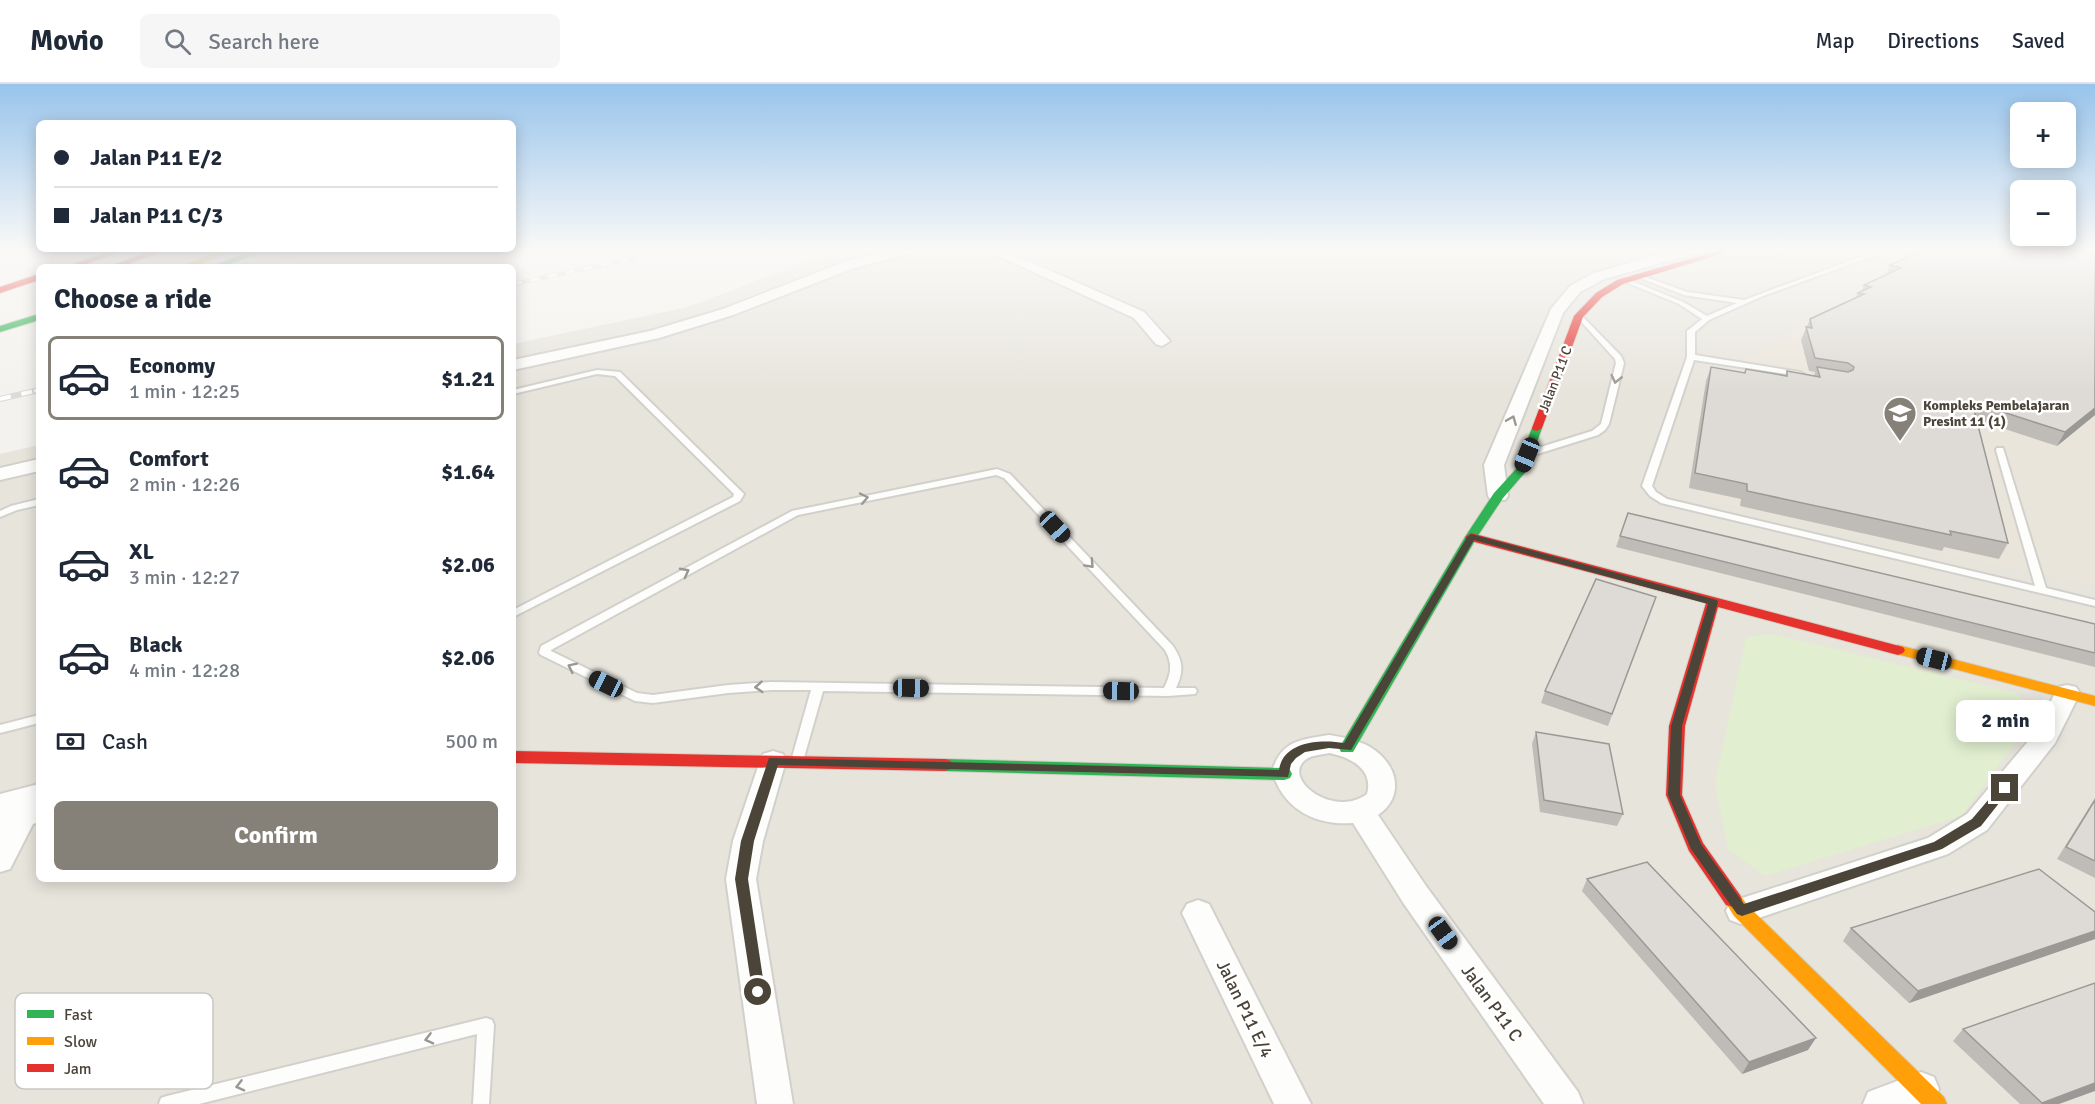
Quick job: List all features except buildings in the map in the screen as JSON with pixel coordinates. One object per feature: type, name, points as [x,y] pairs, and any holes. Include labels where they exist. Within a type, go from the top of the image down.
[{"type":"main road","points":[[0,303],[19,297]]},
{"type":"main road","name":"Jalan P11 C","points":[[1347,748],[1471,537],[1498,496],[1521,470],[1579,316],[1597,297]]},
{"type":"main road","points":[[0,329],[36,318]]},
{"type":"main road","points":[[1471,537],[2095,701]]},
{"type":"main road","points":[[1713,602],[1677,726],[1674,795],[1695,846],[1742,911],[1928,1096]]},
{"type":"main road","points":[[516,757],[785,761],[1284,774]]},
{"type":"street","points":[[516,364],[653,335],[728,312],[768,297]]},
{"type":"street","points":[[1097,297],[1139,315],[1162,341]]},
{"type":"street","name":"Jalan P11 C","points":[[1498,496],[1494,465],[1556,312],[1569,297]]},
{"type":"street","points":[[0,474],[36,466]]},
{"type":"street","points":[[1742,911],[1938,846],[1977,822],[2046,737],[2067,693]]},
{"type":"street","points":[[1329,744],[1347,748],[1370,760],[1379,770],[1384,781],[1383,792],[1378,801],[1368,809],[1339,813],[1308,804],[1296,795],[1288,785],[1284,774],[1286,764],[1292,755],[1302,749],[1329,744]]},
{"type":"street","points":[[775,1104],[741,879],[748,841],[785,761]]},
{"type":"street","points":[[0,861],[20,809]]},
{"type":"street","name":"Jalan P11 C","points":[[1360,811],[1415,895],[1565,1104]]},
{"type":"street","name":"Jalan P11 E/4","points":[[1198,913],[1293,1104]]},
{"type":"street","points":[[1881,1104],[1928,1096]]},
{"type":"lane","points":[[1668,297],[1707,319]]},
{"type":"lane","points":[[1705,297],[1745,302]]},
{"type":"lane","points":[[1760,297],[1707,319],[1691,331],[1691,357],[1647,486],[1653,494],[1664,501],[2095,603]]},
{"type":"lane","points":[[1527,455],[1595,433],[1605,424],[1620,363],[1614,352],[1579,316]]},
{"type":"lane","points":[[1691,357],[1807,376]]},
{"type":"lane","points":[[516,391],[597,372],[617,374],[739,494],[737,499],[516,612]]},
{"type":"lane","points":[[2000,450],[2042,591]]},
{"type":"lane","points":[[1168,692],[1178,674],[1176,658],[1169,648],[1007,476],[997,472],[795,513],[545,648],[545,653],[552,657],[635,697],[653,699],[728,689],[818,687],[1168,692],[1191,691]]},
{"type":"lane","points":[[0,514],[36,503]]},
{"type":"lane","points":[[785,761],[818,687]]},
{"type":"lane","points":[[0,729],[36,720]]},
{"type":"lane","points":[[167,1104],[486,1025],[481,1104]]},
{"type":"shaded area","points":[[715,297],[2095,297],[2095,1104],[0,1104],[0,454],[36,446],[36,882],[516,882],[516,343],[688,307]]},
{"type":"shaded area","name":"Kompleks Pembelajaran Presint 11 (1)","points":[[1855,297],[2095,297],[2095,586],[1702,499],[1707,384]]},
{"type":"green space","points":[[1773,634],[2016,693],[2037,713],[1961,816],[1765,876],[1728,849],[1715,783],[1746,637]]},
{"type":"railway","points":[[0,399],[36,391]]},
{"type":"traffic: fast","points":[[0,329],[36,318]]},
{"type":"traffic: fast","points":[[1347,748],[1471,537],[1498,496],[1521,470],[1537,428]]},
{"type":"traffic: fast","points":[[945,765],[1284,774]]},
{"type":"traffic: slow","points":[[1898,650],[2095,701]]},
{"type":"traffic: slow","points":[[1733,900],[1741,911],[1936,1104]]},
{"type":"traffic: jam","points":[[1537,428],[1579,316],[1597,297]]},
{"type":"traffic: jam","points":[[1471,537],[1898,650]]},
{"type":"traffic: jam","points":[[1713,602],[1677,726],[1674,795],[1695,846],[1733,900]]},
{"type":"traffic: jam","points":[[516,757],[945,765]]},
{"type":"place","name":"Kompleks Pembelajaran Presint 11 (1)","points":[[1900,442]]},
{"type":"route","points":[[758,992],[741,879],[748,841],[773,761],[1284,774],[1286,764],[1292,755],[1302,749],[1329,744],[1347,748],[1471,537],[1713,602],[1677,726],[1674,795],[1695,846],[1742,911],[1938,846],[1977,822],[2005,788]]}]
